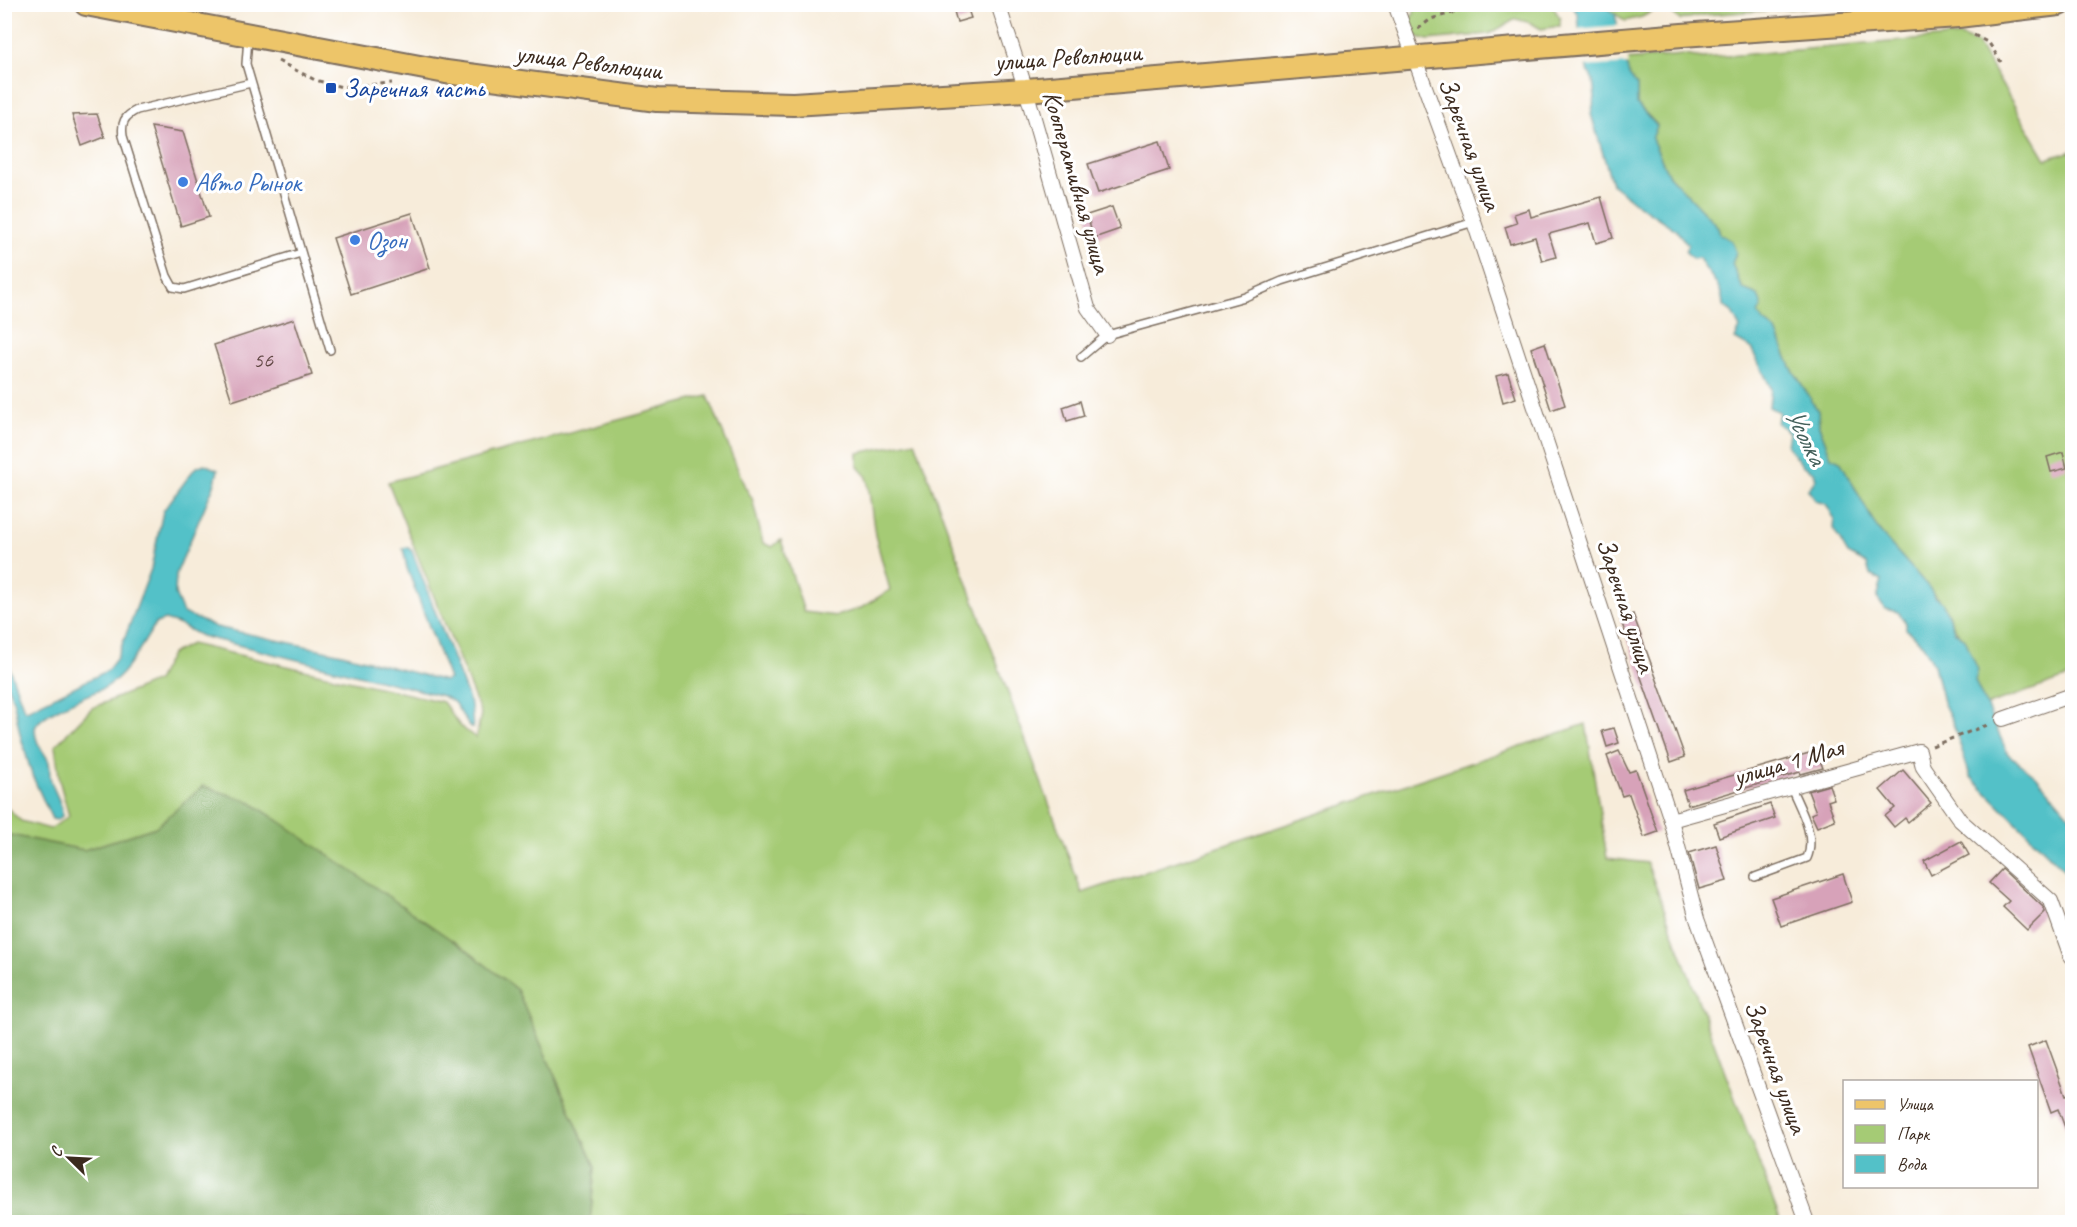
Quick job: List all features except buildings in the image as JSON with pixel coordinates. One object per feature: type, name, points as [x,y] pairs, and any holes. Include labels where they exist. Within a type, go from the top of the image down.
[{"type":"main road","name":"улица Революции","points":[[86,4],[446,72],[657,100],[793,104],[1026,90],[1410,48],[1521,50],[1682,35],[1959,16],[2045,6]]},
{"type":"street","name":"Кооперативная улица","points":[[998,4],[1026,90],[1088,308],[1107,335]]},
{"type":"street","name":"Заречная улица","points":[[1395,4],[1474,222],[1671,820],[1698,919],[1807,1222]]},
{"type":"street","points":[[2003,719],[2073,696]]},
{"type":"street","name":"улица 1 Мая","points":[[1671,820],[1790,785],[1919,751]]},
{"type":"street","points":[[1919,751],[1923,767],[1960,820],[2052,901],[2073,957]]},
{"type":"lane","points":[[248,35],[246,64],[330,350]]},
{"type":"lane","points":[[251,82],[136,110],[123,119],[123,136],[167,276],[173,287],[184,289],[302,253]]},
{"type":"lane","points":[[1081,357],[1107,335],[1245,297],[1282,281],[1474,222]]},
{"type":"lane","points":[[1755,877],[1807,858],[1811,848],[1808,830],[1790,785]]},
{"type":"path","points":[[1410,48],[1431,19],[1483,4]]},
{"type":"path","points":[[272,58],[315,80],[342,87],[397,83]]},
{"type":"path","points":[[1919,751],[2003,719]]},
{"type":"green space","points":[[1414,5],[1552,5],[1560,18],[1560,26],[1541,29],[1531,23],[1516,19],[1489,34],[1428,40],[1409,32],[1408,22],[1414,14]]},
{"type":"green space","points":[[1604,5],[1840,5],[1703,15],[1680,20],[1662,6],[1642,17],[1625,21]]},
{"type":"green space","points":[[1960,36],[1977,43],[2046,159],[2072,151],[2072,676],[1985,706],[1975,681],[1965,639],[1954,628],[1942,604],[1931,590],[1878,530],[1840,461],[1831,457],[1819,426],[1818,411],[1791,367],[1776,331],[1758,314],[1758,295],[1743,289],[1732,264],[1736,252],[1720,234],[1718,227],[1668,174],[1652,139],[1657,125],[1637,104],[1637,86],[1629,75],[1625,60],[1683,55],[1703,58]]},
{"type":"green space","points":[[708,396],[745,487],[752,498],[763,543],[772,547],[781,540],[804,612],[836,616],[861,608],[890,590],[875,535],[867,477],[858,467],[858,453],[915,441],[1082,893],[1586,724],[1607,858],[1647,863],[1781,1222],[590,1222],[595,1167],[517,990],[469,952],[250,802],[204,786],[156,827],[84,850],[5,834],[4,805],[21,821],[50,829],[69,816],[60,783],[55,746],[92,708],[157,681],[171,654],[191,644],[443,702],[460,726],[476,738],[481,714],[388,482]]},
{"type":"green space","points":[[203,786],[250,802],[469,952],[517,990],[595,1167],[590,1222],[5,1222],[5,834],[84,850],[156,827]]},
{"type":"water","name":"Усолка","points":[[1572,5],[1604,5],[1615,14],[1629,75],[1637,86],[1637,104],[1657,126],[1652,139],[1668,174],[1718,227],[1720,234],[1732,241],[1736,252],[1732,264],[1743,289],[1758,295],[1762,306],[1758,314],[1776,331],[1791,367],[1818,411],[1819,426],[1831,457],[1840,461],[1878,530],[1931,590],[1934,597],[1942,602],[1955,632],[1965,639],[1978,670],[1975,681],[2008,754],[2036,776],[2072,818],[2072,878],[1970,776],[1953,723],[1943,702],[1934,665],[1924,646],[1906,629],[1906,623],[1898,612],[1885,609],[1877,598],[1882,581],[1870,575],[1867,564],[1848,554],[1833,528],[1834,518],[1826,504],[1816,501],[1808,490],[1816,479],[1814,472],[1803,466],[1787,446],[1789,432],[1777,423],[1779,412],[1769,407],[1771,388],[1751,348],[1735,339],[1740,328],[1731,311],[1723,306],[1720,291],[1714,280],[1699,258],[1693,259],[1685,251],[1688,245],[1675,229],[1612,184],[1591,114],[1595,98],[1593,80],[1582,59],[1578,15]]},
{"type":"water","points":[[204,464],[218,470],[215,483],[176,574],[175,594],[183,613],[216,627],[342,654],[445,681],[449,679],[407,568],[403,548],[407,547],[412,551],[471,705],[473,728],[469,726],[454,702],[443,696],[201,636],[165,620],[156,623],[133,659],[112,683],[54,711],[38,723],[35,729],[36,738],[48,760],[51,781],[62,811],[62,816],[57,820],[52,819],[32,775],[20,734],[14,703],[5,679],[5,656],[24,709],[27,710],[107,671],[117,658],[151,569],[163,511],[195,468]]},
{"type":"pier","points":[[1621,25],[1629,64],[1583,67],[1579,59],[1576,29]]},
{"type":"place","name":"Заречная часть","points":[[331,88]]},
{"type":"place","name":"Авто Рынок","points":[[183,182]]},
{"type":"place","name":"Озон","points":[[355,240]]}]
